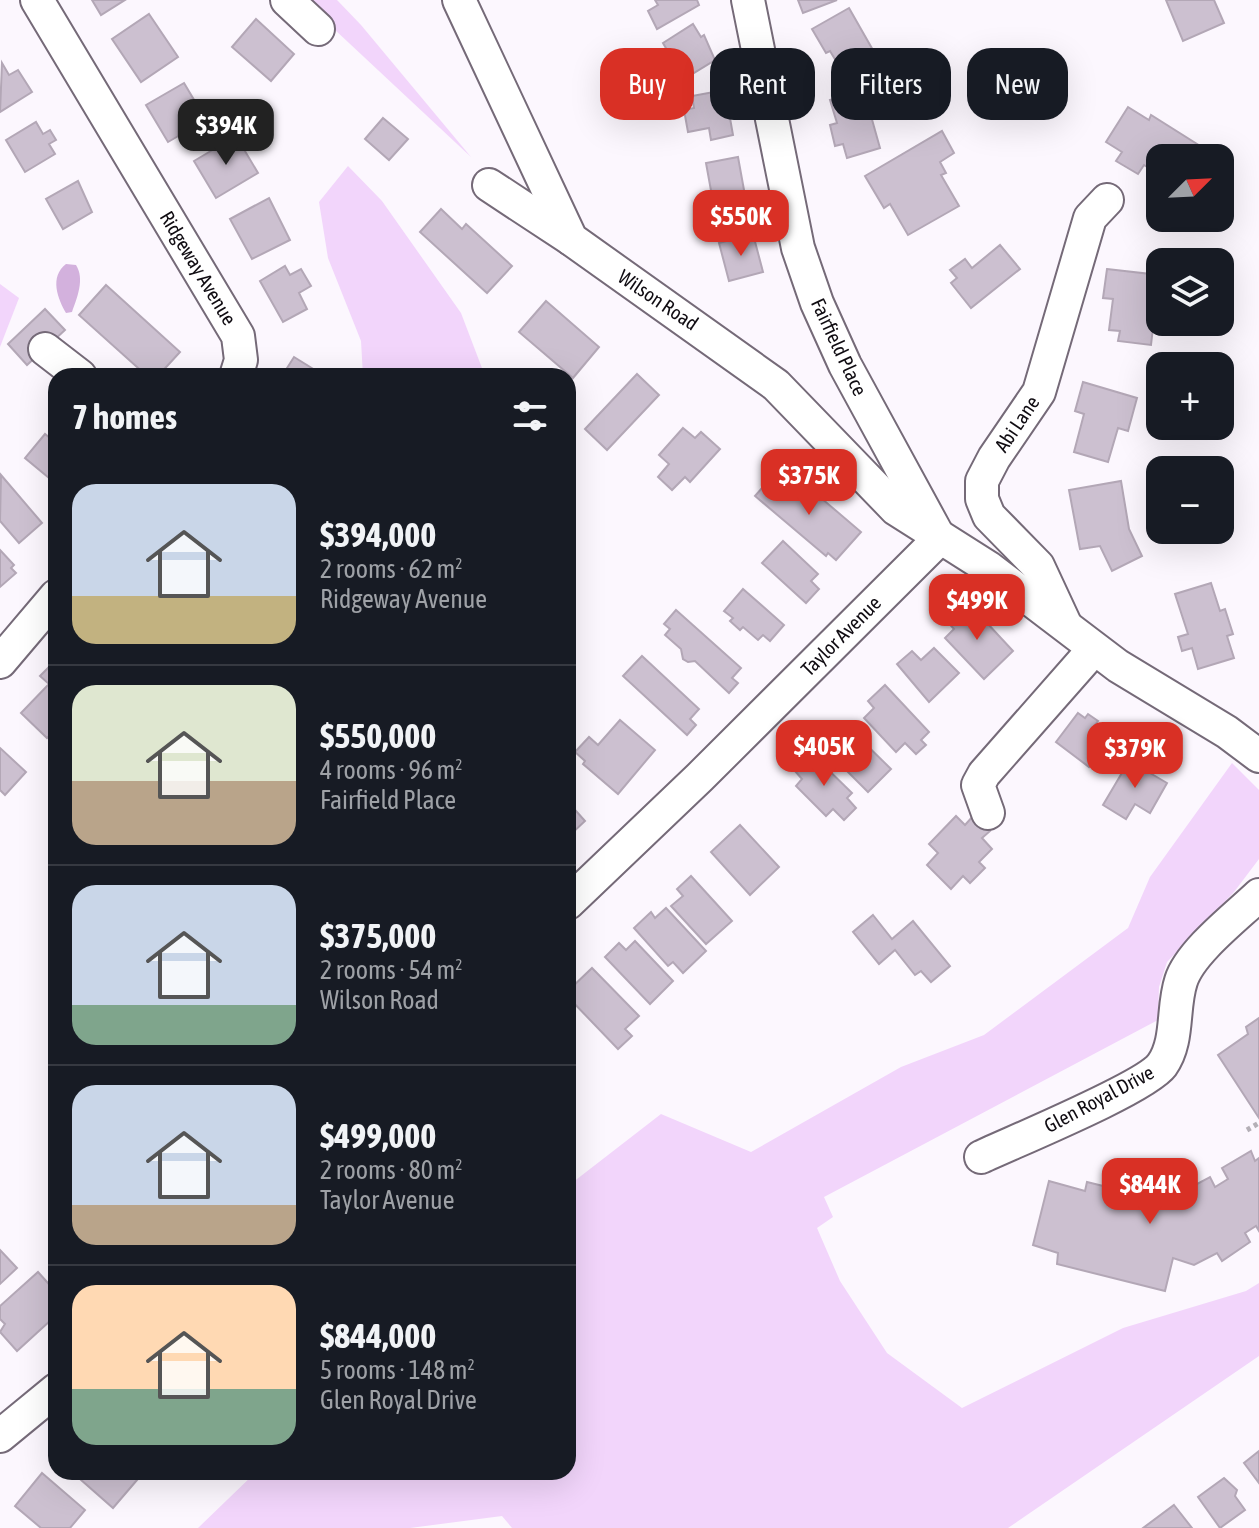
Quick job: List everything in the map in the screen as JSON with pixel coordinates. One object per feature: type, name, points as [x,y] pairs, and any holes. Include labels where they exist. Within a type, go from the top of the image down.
[{"type":"street","name":"Ridgeway Avenue","points":[[37,0],[238,336],[241,360],[238,368]]},
{"type":"street","points":[[287,0],[318,29]]},
{"type":"street","name":"Wilson Road","points":[[459,0],[571,239],[776,385],[896,509],[940,538]]},
{"type":"street","name":"Fairfield Place","points":[[748,0],[798,248],[817,303],[845,365],[940,538]]},
{"type":"street","points":[[489,185],[571,239]]},
{"type":"street","name":"Abi Lane","points":[[1081,640],[1038,566],[989,516],[982,499],[982,481],[1039,392],[1090,218],[1107,200]]},
{"type":"street","points":[[45,349],[70,368]]},
{"type":"street","points":[[940,538],[989,568],[1081,640],[1227,732],[1259,756]]},
{"type":"street","name":"Taylor Avenue","points":[[576,895],[710,768],[940,538]]},
{"type":"street","points":[[0,662],[48,605]]},
{"type":"street","points":[[988,813],[978,785],[1081,640]]},
{"type":"street","name":"Glen Royal Drive","points":[[981,1157],[1100,1102],[1160,1068],[1171,1050],[1181,979],[1194,960],[1259,895]]},
{"type":"street","points":[[5,1423],[48,1395]]},
{"type":"path","points":[[1247,1130],[1259,1123]]},
{"type":"path","points":[[1165,1177],[1178,1205]]},
{"type":"shaded area","points":[[303,0],[337,0],[471,157]]},
{"type":"shaded area","points":[[348,166],[382,201],[461,313],[482,368],[363,368],[361,341],[328,258],[319,202]]},
{"type":"shaded area","points":[[66,264],[76,265],[80,282],[72,312],[66,313],[56,282]]},
{"type":"shaded area","points":[[0,284],[19,298],[0,347]]},
{"type":"shaded area","points":[[1232,763],[1259,790],[1259,859],[1234,892],[1167,962],[1159,987],[1158,1020],[824,1197],[833,1217],[817,1228],[840,1281],[887,1353],[962,1408],[1123,1328],[1246,1291],[1259,1283],[1259,1356],[1008,1528],[512,1528],[502,1516],[410,1528],[198,1528],[248,1480],[576,1480],[576,1180],[661,1114],[751,1152],[901,1067],[984,1035],[1128,928],[1150,877]]},
{"type":"building","points":[[92,0],[125,0],[101,15]]},
{"type":"building","points":[[655,0],[697,0],[699,5],[657,29],[648,11],[658,5]]},
{"type":"building","points":[[798,0],[837,0],[803,13]]},
{"type":"building","points":[[1166,0],[1214,0],[1224,23],[1183,41]]},
{"type":"building","points":[[849,8],[872,48],[831,48],[831,53],[826,53],[812,29]]},
{"type":"building","points":[[149,14],[178,57],[141,82],[112,39]]},
{"type":"building","points":[[256,19],[294,54],[271,81],[232,47]]},
{"type":"building","points":[[693,24],[701,37],[704,35],[710,49],[710,63],[694,73],[694,48],[666,48],[663,43]]},
{"type":"building","points":[[2,63],[9,75],[18,70],[32,92],[0,112]]},
{"type":"building","points":[[184,83],[206,120],[168,142],[146,105]]},
{"type":"building","points":[[710,93],[710,120],[730,120],[733,135],[711,140],[709,128],[688,132],[686,120],[694,120],[694,96]]},
{"type":"building","points":[[1128,107],[1149,120],[1151,115],[1197,144],[1146,144],[1146,166],[1138,174],[1116,161],[1122,152],[1106,142]]},
{"type":"building","points":[[383,118],[408,139],[389,160],[365,139]]},
{"type":"building","points":[[836,120],[872,120],[880,148],[847,158],[843,144],[835,146],[830,125],[837,123]]},
{"type":"building","points":[[36,122],[43,134],[50,130],[56,140],[49,144],[55,154],[25,172],[6,140]]},
{"type":"building","points":[[942,131],[954,153],[940,162],[946,173],[941,175],[959,206],[908,235],[890,204],[884,208],[865,176]]},
{"type":"building","points":[[236,136],[258,173],[216,198],[194,161]]},
{"type":"building","points":[[738,157],[746,201],[714,207],[706,163]]},
{"type":"building","points":[[78,181],[92,212],[63,229],[46,199]]},
{"type":"building","points":[[269,198],[290,240],[252,259],[230,219]]},
{"type":"building","points":[[441,209],[462,229],[466,224],[512,266],[487,293],[420,232]]},
{"type":"building","points":[[753,234],[763,272],[729,281],[719,243]]},
{"type":"building","points":[[1000,245],[1020,269],[971,308],[951,283],[957,278],[950,270],[965,259],[972,268]]},
{"type":"building","points":[[285,266],[290,275],[301,269],[311,286],[299,293],[307,309],[283,322],[260,281]]},
{"type":"building","points":[[1107,269],[1146,274],[1146,336],[1152,336],[1151,345],[1118,341],[1120,331],[1109,330],[1113,299],[1103,298]]},
{"type":"building","points":[[106,285],[180,352],[165,368],[138,368],[79,315]]},
{"type":"building","points":[[546,301],[599,347],[576,374],[576,368],[561,368],[519,332]]},
{"type":"building","points":[[45,309],[65,330],[27,365],[8,344]]},
{"type":"building","points":[[294,357],[312,368],[287,368]]},
{"type":"building","points":[[637,374],[659,395],[607,450],[585,429]]},
{"type":"building","points":[[1083,382],[1137,398],[1128,431],[1118,428],[1108,462],[1074,452],[1084,414],[1075,411]]},
{"type":"building","points":[[683,428],[695,438],[701,432],[720,449],[690,482],[685,477],[672,490],[658,477],[669,464],[659,455]]},
{"type":"building","points":[[45,434],[48,436],[48,477],[25,458]]},
{"type":"building","points":[[775,473],[806,500],[814,492],[861,532],[836,560],[828,553],[826,556],[755,496]]},
{"type":"building","points":[[1,475],[42,523],[19,543],[0,521]]},
{"type":"building","points":[[1121,481],[1129,529],[1142,556],[1112,571],[1100,546],[1080,549],[1069,490]]},
{"type":"building","points":[[783,541],[818,574],[811,581],[819,589],[806,603],[762,563]]},
{"type":"building","points":[[0,550],[14,565],[11,568],[16,573],[0,587]]},
{"type":"building","points":[[1211,583],[1220,611],[1225,609],[1233,634],[1227,636],[1234,658],[1198,669],[1192,648],[1182,651],[1178,637],[1188,634],[1175,594]]},
{"type":"building","points":[[743,589],[784,625],[770,641],[763,635],[758,640],[743,627],[740,630],[724,611]]},
{"type":"building","points":[[963,607],[969,614],[974,609],[1013,651],[984,679],[945,638],[954,629],[947,621]]},
{"type":"building","points":[[676,610],[741,668],[732,678],[738,683],[729,693],[695,661],[683,659],[681,649],[665,635],[670,629],[664,624]]},
{"type":"building","points":[[934,648],[959,673],[929,702],[897,664],[912,651],[921,660]]},
{"type":"building","points":[[642,656],[699,709],[690,719],[696,725],[687,735],[623,676]]},
{"type":"building","points":[[48,668],[48,683],[40,676]]},
{"type":"building","points":[[48,685],[48,737],[21,713]]},
{"type":"building","points":[[885,685],[929,732],[921,740],[926,745],[916,754],[905,743],[896,752],[864,718],[874,708],[868,701]]},
{"type":"building","points":[[1078,713],[1085,718],[1088,714],[1098,721],[1094,726],[1111,740],[1089,767],[1056,742]]},
{"type":"building","points":[[620,720],[655,750],[618,794],[583,764],[585,761],[576,753],[589,737],[598,745]]},
{"type":"building","points":[[843,722],[891,769],[868,792],[829,753],[838,743],[830,735]]},
{"type":"building","points":[[0,748],[26,772],[5,795],[0,790]]},
{"type":"building","points":[[812,754],[852,793],[847,798],[856,808],[844,820],[833,809],[826,816],[796,786],[802,779],[795,771]]},
{"type":"building","points":[[1129,761],[1139,767],[1141,763],[1152,770],[1150,773],[1167,783],[1150,813],[1135,804],[1126,819],[1103,805]]},
{"type":"building","points":[[576,811],[585,821],[576,829]]},
{"type":"building","points":[[974,815],[990,831],[982,838],[992,849],[979,862],[985,868],[970,883],[963,876],[951,889],[927,865],[938,853],[929,844],[956,816],[965,825]]},
{"type":"building","points":[[740,825],[779,867],[750,895],[711,852]]},
{"type":"building","points":[[691,876],[732,921],[706,944],[671,906],[683,896],[677,889]]},
{"type":"building","points":[[666,908],[706,951],[683,973],[673,962],[668,966],[634,928],[651,912],[655,918]]},
{"type":"building","points":[[873,915],[892,939],[913,921],[950,966],[931,982],[921,971],[915,975],[895,950],[879,964],[853,932]]},
{"type":"building","points":[[635,941],[673,981],[650,1004],[605,957],[619,943],[626,950]]},
{"type":"building","points":[[592,968],[639,1016],[625,1029],[632,1036],[618,1049],[576,1005],[576,983]]},
{"type":"building","points":[[1259,1018],[1259,1118],[1218,1055],[1248,1034],[1246,1027]]},
{"type":"building","points":[[1251,1151],[1255,1161],[1259,1158],[1259,1231],[1256,1226],[1245,1233],[1250,1242],[1222,1261],[1217,1253],[1194,1265],[1173,1258],[1165,1291],[1057,1264],[1058,1253],[1033,1245],[1049,1181],[1085,1191],[1087,1182],[1184,1206],[1188,1205],[1182,1192],[1210,1177],[1215,1187],[1228,1179],[1222,1168]]},
{"type":"building","points":[[0,1250],[17,1268],[0,1284]]},
{"type":"building","points":[[38,1272],[48,1283],[48,1323],[17,1351],[0,1332],[5,1324],[0,1319],[0,1306]]},
{"type":"building","points":[[1259,1451],[1259,1483],[1244,1463]]},
{"type":"building","points":[[42,1473],[85,1510],[70,1528],[41,1528],[15,1506]]},
{"type":"building","points":[[1224,1478],[1237,1490],[1235,1496],[1245,1510],[1220,1528],[1198,1497]]},
{"type":"building","points":[[81,1480],[137,1480],[113,1508]]},
{"type":"building","points":[[1174,1505],[1192,1528],[1143,1528]]}]
